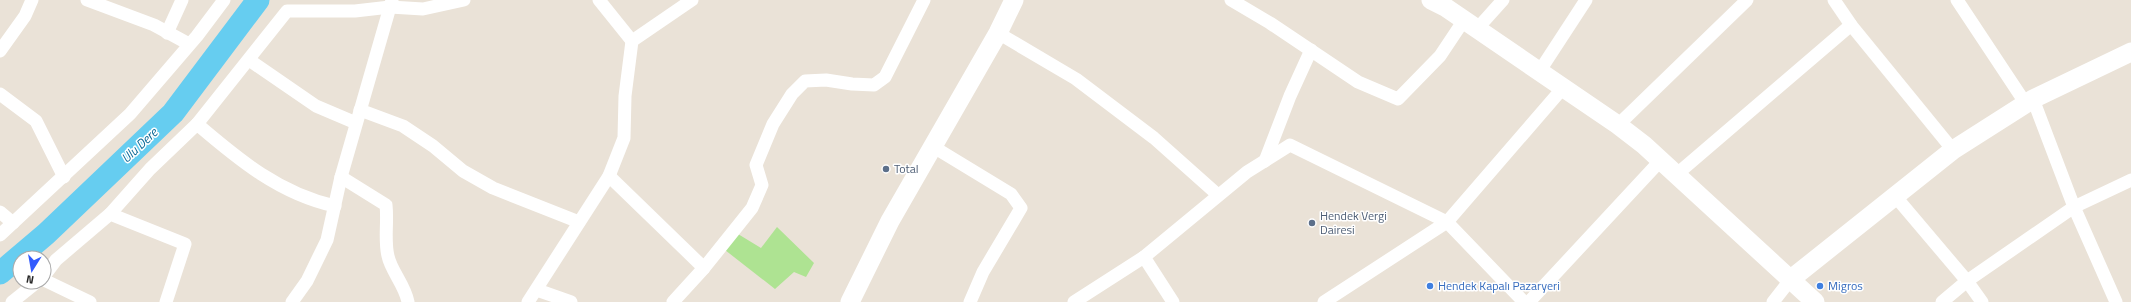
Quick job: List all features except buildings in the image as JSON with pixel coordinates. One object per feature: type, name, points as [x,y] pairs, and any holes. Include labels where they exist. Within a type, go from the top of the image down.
[{"type":"main road","points":[[850,302],[890,221],[998,33],[1014,0]]},
{"type":"main road","points":[[1431,0],[1618,125],[1677,174],[1815,302]]},
{"type":"main road","points":[[1791,279],[1953,150],[2030,102],[2131,52]]},
{"type":"street","points":[[0,51],[25,16],[32,0]]},
{"type":"street","points":[[87,0],[154,25],[189,44]]},
{"type":"street","points":[[167,33],[182,0]]},
{"type":"street","points":[[0,235],[130,114],[224,0]]},
{"type":"street","points":[[52,265],[56,260],[110,214],[150,169],[197,124],[249,60],[290,5],[355,11],[391,4],[423,9],[464,0]]},
{"type":"street","points":[[528,302],[609,176],[624,138],[625,96],[632,41],[599,0]]},
{"type":"street","points":[[632,41],[692,0]]},
{"type":"street","points":[[673,302],[704,268],[752,208],[762,185],[756,165],[773,124],[792,94],[805,81],[826,80],[852,84],[874,85],[885,77],[924,0]]},
{"type":"street","points":[[1230,0],[1270,22],[1358,82],[1398,99],[1470,25],[1503,0]]},
{"type":"street","points":[[1539,72],[1586,0]]},
{"type":"street","points":[[1618,125],[1747,0]]},
{"type":"street","points":[[1834,0],[1851,25],[1953,150]]},
{"type":"street","points":[[1957,0],[2030,102],[2116,302]]},
{"type":"street","points":[[292,302],[307,280],[327,240],[341,177],[391,4]]},
{"type":"street","points":[[1677,174],[1851,25]]},
{"type":"street","points":[[998,33],[1076,79],[1154,138],[1218,195]]},
{"type":"street","points":[[1265,161],[1290,96],[1311,50]]},
{"type":"street","points":[[249,60],[316,106],[403,126],[433,146],[463,171],[493,188],[579,222]]},
{"type":"street","points":[[1324,302],[1447,222],[1562,88]]},
{"type":"street","points":[[0,94],[36,121],[64,177]]},
{"type":"street","points":[[197,124],[262,176],[286,190],[313,201],[335,206]]},
{"type":"street","points":[[1074,302],[1144,257],[1218,195],[1290,145],[1447,222],[1524,302]]},
{"type":"street","points":[[932,146],[1011,194],[1021,208],[983,272],[970,302]]},
{"type":"street","points":[[1529,302],[1661,160]]},
{"type":"street","points":[[609,176],[704,268]]},
{"type":"street","points":[[341,177],[386,205],[388,219],[388,256],[400,279],[408,302]]},
{"type":"street","points":[[1942,302],[1967,282],[2074,207],[2131,180]]},
{"type":"street","points":[[1895,196],[1982,302]]},
{"type":"street","points":[[0,212],[13,224]]},
{"type":"street","points":[[110,214],[164,234],[185,244],[166,302]]},
{"type":"street","points":[[1144,257],[1173,302]]},
{"type":"street","points":[[1773,302],[1791,279]]},
{"type":"street","points":[[52,284],[90,302]]},
{"type":"street","points":[[12,302],[27,290]]},
{"type":"street","points":[[537,290],[571,302]]},
{"type":"green space","points":[[777,227],[814,263],[806,277],[794,272],[775,289],[725,250],[738,234],[761,248]]},
{"type":"waterway","name":"Ulu Dere","points":[[0,273],[46,234],[173,113],[258,0]]},
{"type":"place","name":"Total","points":[[886,169]]},
{"type":"place","name":"Hendek Vergi Dairesi","points":[[1312,223]]},
{"type":"place","name":"Hendek Kapalı Pazaryeri","points":[[1430,286]]},
{"type":"place","name":"Migros","points":[[1820,286]]}]
